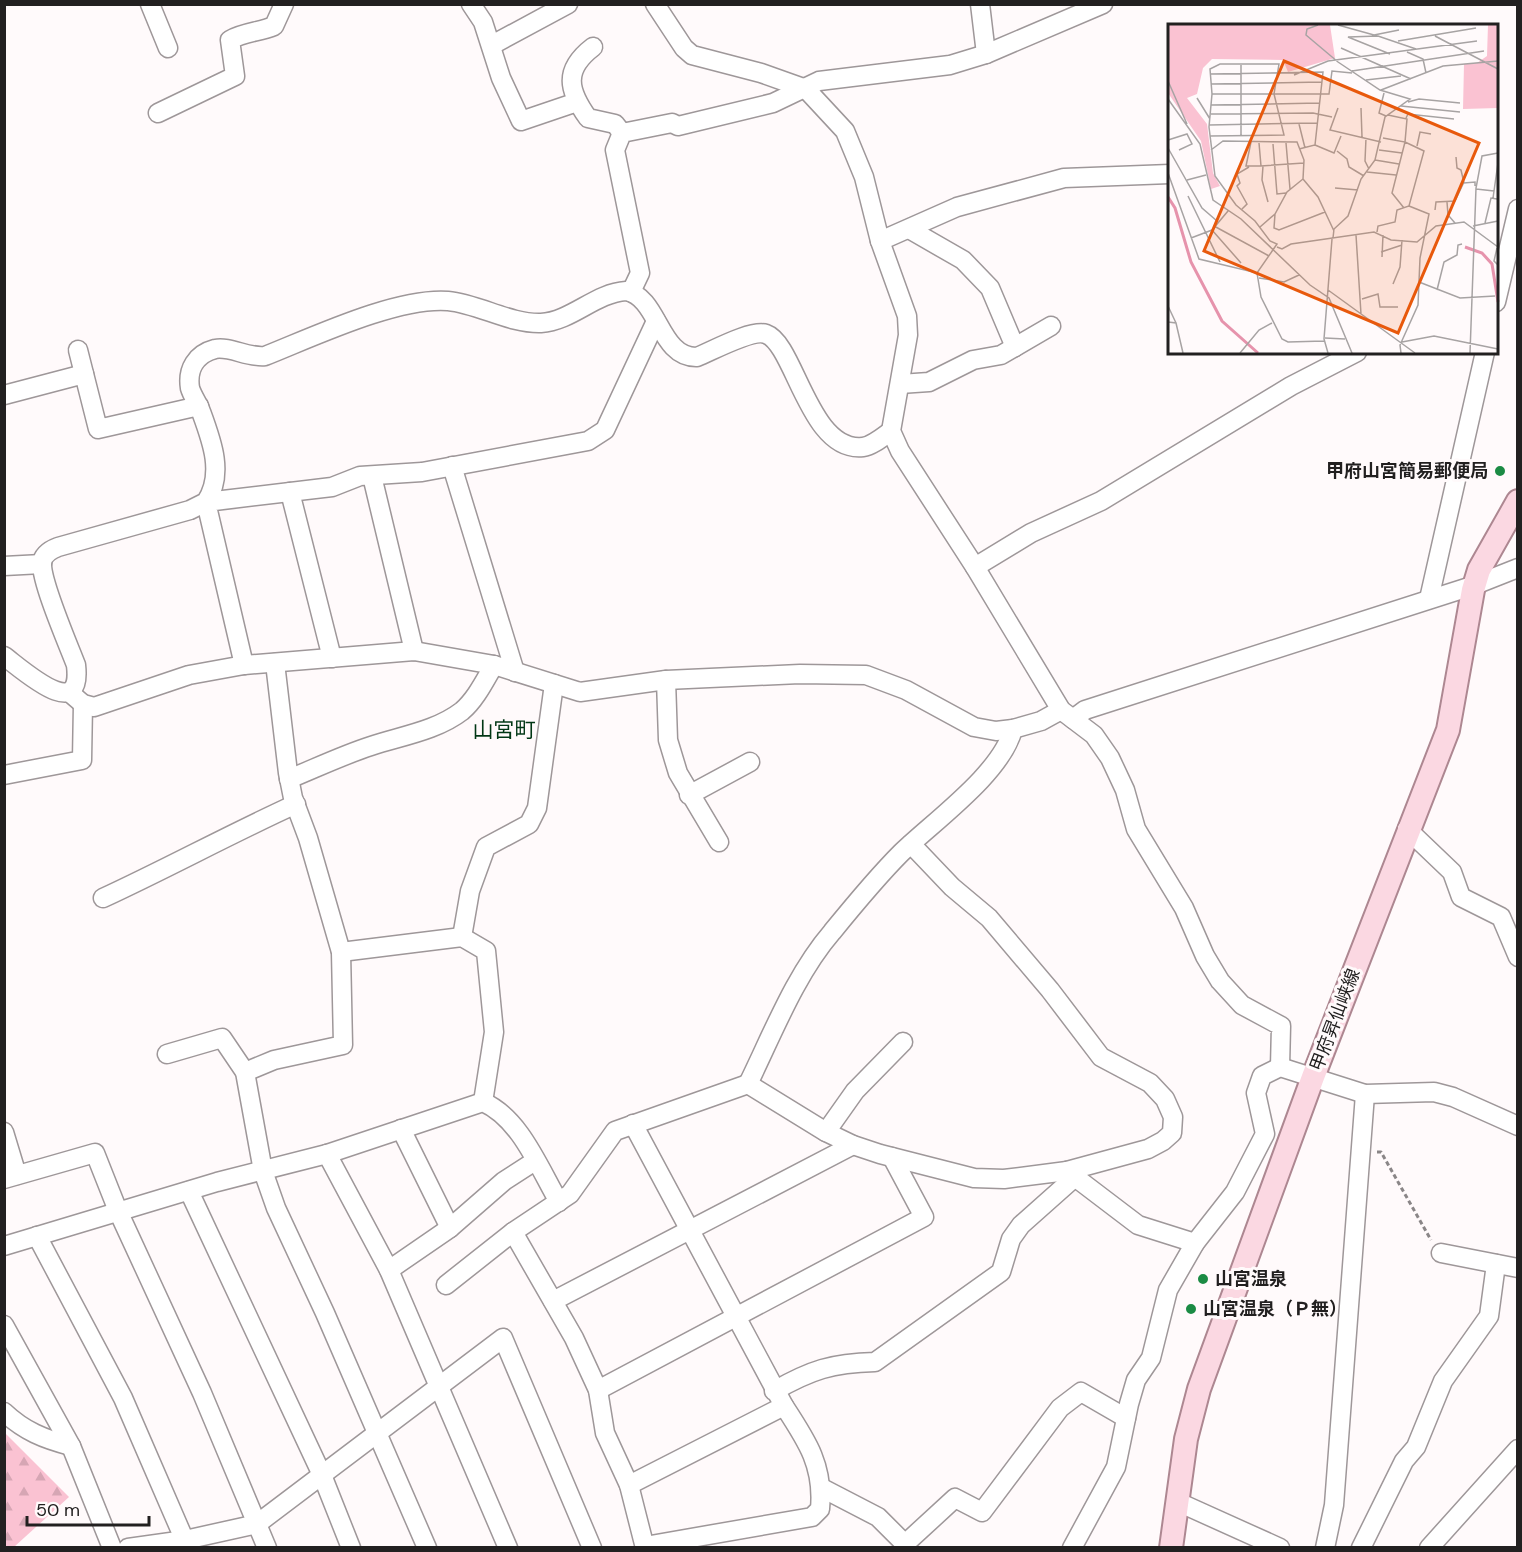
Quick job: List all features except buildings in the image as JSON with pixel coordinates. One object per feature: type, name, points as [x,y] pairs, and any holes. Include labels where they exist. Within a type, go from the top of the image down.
[{"type":"main road","name":"甲府昇仙峡線","points":[[1171,1548],[1186,1439],[1199,1389],[1313,1077],[1407,829],[1448,730],[1479,570],[1518,501]]},
{"type":"street","points":[[150,4],[168,48]]},
{"type":"street","points":[[158,113],[235,76],[230,40],[241,34],[260,32],[274,26],[284,4]]},
{"type":"street","points":[[471,4],[483,22],[501,78],[521,121],[577,102]]},
{"type":"street","points":[[492,45],[568,4]]},
{"type":"street","points":[[655,4],[684,48],[693,56],[761,73],[806,89],[845,131],[864,177],[880,241],[907,316],[908,335],[891,431],[900,452],[1067,715],[1094,735],[1110,758],[1125,790],[1136,829],[1184,908],[1205,956],[1220,981],[1242,1005],[1281,1026],[1280,1067]]},
{"type":"street","points":[[980,4],[986,54]]},
{"type":"street","points":[[621,133],[672,123],[678,126],[773,103],[819,81],[950,65],[986,54],[1103,4]]},
{"type":"street","points":[[593,47],[574,64],[571,81],[577,102],[588,118],[615,124],[621,133]]},
{"type":"street","points":[[621,133],[615,150],[640,273],[631,292]]},
{"type":"street","points":[[880,241],[957,207],[1064,178],[1168,174]]},
{"type":"street","points":[[1498,298],[1518,209]]},
{"type":"street","points":[[909,229],[963,260],[990,288],[1016,347]]},
{"type":"street","points":[[244,664],[206,502],[216,479],[216,466],[199,406],[190,389],[192,365],[200,356],[210,351],[219,348],[254,357],[265,356],[369,317],[426,302],[450,301],[540,323],[569,316],[619,291],[631,292],[642,301],[680,353],[689,357],[697,357],[750,335],[764,333],[776,339],[804,397],[833,436],[851,446],[865,447],[891,431]]},
{"type":"street","points":[[4,656],[48,688],[63,694],[69,692],[78,678],[76,665],[42,564],[48,551],[58,547],[190,510],[206,502],[332,487],[360,476],[452,466],[579,443],[597,436],[605,430],[656,321]]},
{"type":"street","points":[[900,384],[930,382],[973,360],[1001,355],[1051,327]]},
{"type":"street","points":[[78,350],[98,429],[199,406]]},
{"type":"street","points":[[975,567],[1031,534],[1101,501],[1291,386],[1353,354]]},
{"type":"street","points":[[1429,599],[1485,354]]},
{"type":"street","points":[[4,395],[84,374]]},
{"type":"street","points":[[452,466],[515,672]]},
{"type":"street","points":[[372,476],[414,651]]},
{"type":"street","points":[[290,492],[332,658]]},
{"type":"street","points":[[4,566],[42,564]]},
{"type":"street","points":[[69,692],[83,704],[94,707],[189,675],[244,664],[414,651],[494,665],[580,692],[666,680],[800,674],[866,675],[906,690],[974,727],[996,730],[1013,729],[1085,710],[1475,585],[1518,568]]},
{"type":"street","points":[[245,1072],[274,1060],[343,1045],[341,952],[289,779],[275,663]]},
{"type":"street","points":[[289,779],[450,718],[463,710],[494,665]]},
{"type":"street","points":[[666,680],[668,740],[678,773],[719,842]]},
{"type":"street","points":[[462,937],[470,891],[486,847],[530,824],[537,808],[554,684]]},
{"type":"street","points":[[4,775],[82,760],[83,704]]},
{"type":"street","points":[[446,1285],[513,1232],[570,1194],[615,1131],[748,1084],[799,982],[830,933],[911,844],[987,774],[1009,745],[1013,729]]},
{"type":"street","points":[[689,795],[750,762]]},
{"type":"street","points":[[103,898],[180,863],[211,843],[296,804]]},
{"type":"street","points":[[1407,829],[1452,872],[1461,897],[1501,917],[1518,957]]},
{"type":"street","points":[[748,1084],[826,1132],[853,1145],[974,1178],[1004,1179],[1071,1174],[1148,1149],[1163,1141],[1172,1132],[1173,1117],[1165,1098],[1150,1083],[1101,1057],[1050,990],[989,918],[952,888],[911,844]]},
{"type":"street","points":[[341,952],[462,937],[486,951],[494,1032],[483,1102]]},
{"type":"street","points":[[167,1054],[222,1038],[245,1072],[263,1170],[276,1208],[427,1548]]},
{"type":"street","points":[[826,1132],[855,1091],[903,1042]]},
{"type":"street","points":[[1072,1548],[1116,1467],[1136,1380],[1151,1358],[1168,1290],[1195,1243],[1234,1192],[1265,1134],[1257,1093],[1262,1076],[1280,1067],[1365,1094],[1434,1092],[1453,1096],[1518,1126]]},
{"type":"street","points":[[1325,1548],[1334,1505],[1365,1094]]},
{"type":"street","points":[[4,1246],[118,1211],[327,1154],[483,1102],[499,1109],[535,1161],[559,1202]]},
{"type":"street","points":[[513,1232],[553,1301],[597,1390],[605,1433],[629,1485],[645,1547],[812,1517],[820,1509],[822,1488],[811,1448],[779,1398],[633,1124]]},
{"type":"street","points":[[401,1129],[450,1228]]},
{"type":"street","points":[[4,1132],[11,1177],[95,1153],[118,1211],[202,1393],[267,1548]]},
{"type":"street","points":[[553,1301],[853,1145]]},
{"type":"street","points":[[327,1154],[389,1270],[508,1548]]},
{"type":"street","points":[[597,1390],[924,1217],[892,1157]]},
{"type":"street","points":[[389,1270],[450,1228],[504,1181],[535,1161]]},
{"type":"street","points":[[1071,1174],[1138,1225],[1195,1243]]},
{"type":"street","points":[[629,1485],[779,1398],[810,1371],[849,1363],[875,1362],[1001,1272],[1011,1239],[1071,1174]]},
{"type":"street","points":[[189,1191],[322,1475],[351,1548]]},
{"type":"street","points":[[37,1236],[123,1398],[186,1544]]},
{"type":"street","points":[[1441,1253],[1518,1268]]},
{"type":"street","points":[[1361,1548],[1404,1461],[1416,1447],[1443,1381],[1489,1316],[1496,1264]]},
{"type":"street","points":[[4,1324],[71,1446],[112,1548]]},
{"type":"street","points":[[128,1548],[186,1544],[257,1524],[503,1338],[592,1548]]},
{"type":"street","points":[[822,1488],[878,1517],[905,1544],[955,1498],[982,1512],[1060,1408],[1081,1392],[1126,1418]]},
{"type":"street","points":[[4,1412],[21,1427],[44,1439],[71,1446]]},
{"type":"street","points":[[1429,1548],[1518,1449]]},
{"type":"street","points":[[1178,1502],[1281,1548]]},
{"type":"path","points":[[1361,1149],[1381,1152],[1441,1253]]},
{"type":"green space","points":[[4,1432],[69,1497],[14,1547],[5,1547]]},
{"type":"place","name":"甲府山宮簡易郵便局","points":[[1500,471]]},
{"type":"place","name":"山宮温泉","points":[[1203,1279]]},
{"type":"place","name":"山宮温泉（Ｐ無）","points":[[1191,1309]]},
{"type":"district","name":"山宮町","points":[[504,730]]}]
